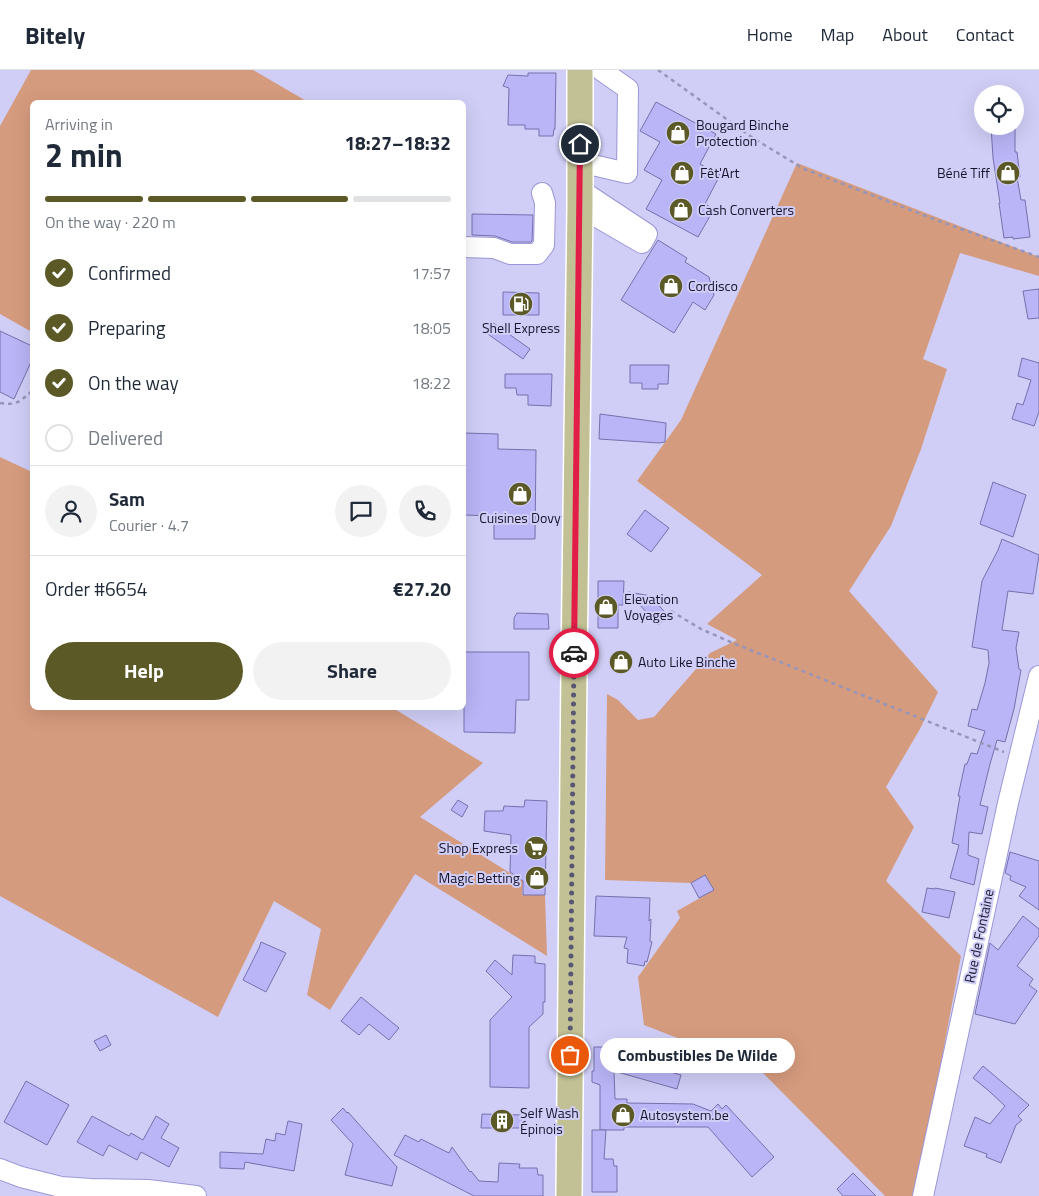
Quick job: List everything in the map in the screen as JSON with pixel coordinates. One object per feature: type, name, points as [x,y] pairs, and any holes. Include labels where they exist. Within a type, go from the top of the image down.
[{"type":"main road","points":[[569,1196],[580,70]]},
{"type":"street","points":[[580,162],[627,173],[628,89],[601,70]]},
{"type":"street","points":[[466,247],[494,248],[510,254],[537,254],[544,245],[545,202],[542,193]]},
{"type":"street","name":"Rue de Fontaine","points":[[923,1196],[1006,813],[1039,676]]},
{"type":"street","points":[[0,1169],[21,1177],[61,1187],[148,1190],[196,1196]]},
{"type":"path","points":[[658,70],[753,138],[804,169],[938,221],[1039,256]]},
{"type":"path","points":[[0,403],[10,405],[20,402],[30,393]]},
{"type":"path","points":[[672,611],[701,629],[1019,758]]},
{"type":"shaded area","points":[[31,70],[253,70],[305,100],[30,100],[30,331],[0,314],[0,126]]},
{"type":"shaded area","points":[[797,163],[1039,257],[1039,276],[960,253],[923,359],[947,369],[921,449],[891,526],[849,591],[938,692],[920,729],[886,787],[914,827],[886,881],[961,956],[916,1196],[885,1196],[760,1070],[644,1025],[638,977],[680,918],[677,911],[714,890],[705,875],[691,883],[605,880],[607,694],[618,700],[638,720],[654,717],[710,653],[737,640],[707,624],[762,575],[637,481],[681,420]]},
{"type":"shaded area","points":[[0,457],[30,471],[30,710],[396,710],[483,763],[420,817],[523,881],[522,895],[545,895],[547,956],[415,874],[330,1010],[307,995],[321,929],[274,901],[218,1017],[0,896]]},
{"type":"building","points":[[528,73],[556,73],[555,129],[553,136],[539,136],[539,129],[525,129],[525,125],[508,125],[509,88],[503,86],[508,75],[528,76]]},
{"type":"building","points":[[656,102],[716,134],[700,164],[720,175],[705,204],[714,209],[698,237],[646,209],[662,180],[644,170],[660,142],[640,131]]},
{"type":"building","points":[[992,135],[1015,135],[1015,152],[1017,152],[1020,177],[1017,177],[1021,200],[1025,200],[1030,237],[1004,238]]},
{"type":"building","points":[[472,214],[533,215],[532,241],[512,242],[495,236],[472,235]]},
{"type":"building","name":"Cordisco","points":[[658,240],[687,258],[685,262],[709,277],[714,295],[705,310],[693,302],[674,333],[621,300]]},
{"type":"building","points":[[1039,289],[1039,318],[1028,319],[1023,291]]},
{"type":"building","name":"Shell Express","points":[[503,292],[539,293],[539,315],[503,315]]},
{"type":"building","points":[[492,322],[530,349],[523,359],[485,332]]},
{"type":"building","points":[[0,331],[30,345],[30,364],[14,399],[0,392]]},
{"type":"building","points":[[1022,358],[1039,363],[1039,412],[1034,426],[1012,419],[1017,403],[1023,405],[1031,380],[1018,376]]},
{"type":"building","points":[[630,365],[669,365],[668,384],[658,384],[658,389],[642,389],[642,383],[630,383]]},
{"type":"building","points":[[505,374],[552,374],[551,406],[528,405],[528,395],[517,395],[516,388],[505,388]]},
{"type":"building","points":[[600,414],[666,423],[665,442],[599,439]]},
{"type":"building","points":[[466,433],[498,434],[498,449],[536,450],[535,539],[494,539],[494,516],[466,515]]},
{"type":"building","points":[[993,482],[1026,495],[1013,537],[980,524]]},
{"type":"building","points":[[645,510],[669,528],[651,552],[627,534]]},
{"type":"building","points":[[1002,539],[1039,555],[1033,594],[1008,591],[1002,630],[1019,632],[1016,648],[1019,669],[1021,670],[1014,709],[1005,742],[997,740],[980,805],[988,807],[982,834],[969,832],[968,855],[979,859],[974,885],[950,878],[959,845],[952,843],[960,796],[958,796],[965,764],[967,764],[971,753],[977,754],[985,731],[968,726],[972,709],[977,710],[989,663],[988,650],[972,647],[982,581]]},
{"type":"building","points":[[598,581],[624,581],[623,605],[618,605],[618,628],[598,628]]},
{"type":"building","points":[[628,592],[651,596],[668,616],[658,625]]},
{"type":"building","points":[[517,613],[548,614],[549,629],[514,629],[514,618]]},
{"type":"building","points":[[466,652],[529,652],[529,700],[516,700],[515,733],[464,732]]},
{"type":"building","points":[[458,800],[468,806],[462,817],[451,810]]},
{"type":"building","points":[[525,800],[547,801],[545,895],[523,895],[523,881],[510,872],[511,835],[484,831],[485,811],[503,811],[504,806],[524,807]]},
{"type":"building","points":[[1010,852],[1039,861],[1039,910],[1019,896],[1026,887],[1010,880],[1011,876],[1005,873]]},
{"type":"building","points":[[705,875],[714,890],[699,898],[691,883]]},
{"type":"building","points":[[927,888],[955,892],[949,918],[922,912]]},
{"type":"building","points":[[596,896],[650,898],[649,921],[651,919],[650,941],[652,942],[647,962],[645,961],[644,966],[627,963],[628,949],[624,948],[627,937],[594,936]]},
{"type":"building","points":[[1023,916],[1039,929],[1039,936],[1017,966],[1033,979],[1029,985],[1037,991],[1015,1024],[975,1014],[990,943],[998,950]]},
{"type":"building","points":[[261,942],[286,953],[266,992],[243,980]]},
{"type":"building","points":[[513,955],[535,956],[535,963],[545,964],[545,1002],[543,1002],[543,1014],[529,1027],[529,1088],[490,1087],[490,1020],[512,997],[486,971],[495,960],[512,975]]},
{"type":"building","points":[[361,997],[399,1028],[389,1040],[369,1024],[359,1035],[341,1021]]},
{"type":"building","points":[[106,1035],[111,1045],[100,1051],[94,1041]]},
{"type":"building","points":[[594,1047],[629,1047],[629,1055],[640,1056],[639,1063],[681,1075],[677,1089],[614,1071],[615,1099],[627,1099],[627,1103],[693,1104],[711,1111],[718,1104],[722,1109],[726,1105],[774,1157],[752,1177],[708,1127],[624,1127],[624,1130],[600,1130],[600,1085],[592,1082]]},
{"type":"building","points":[[983,1066],[1029,1105],[1018,1116],[1022,1120],[1016,1125],[1001,1163],[986,1157],[987,1154],[964,1146],[975,1117],[990,1124],[1005,1106],[973,1078]]},
{"type":"building","points":[[26,1081],[69,1105],[47,1145],[4,1122]]},
{"type":"building","points":[[343,1108],[397,1167],[392,1186],[345,1175],[353,1144],[331,1120]]},
{"type":"building","name":"Self Wash Épinois","points":[[482,1114],[522,1115],[522,1128],[481,1128]]},
{"type":"building","points":[[92,1116],[129,1136],[131,1133],[143,1140],[156,1116],[169,1124],[161,1138],[179,1148],[169,1167],[141,1152],[137,1160],[109,1145],[103,1156],[77,1142]]},
{"type":"building","points":[[288,1121],[302,1124],[294,1171],[245,1162],[244,1169],[220,1168],[220,1152],[263,1154],[266,1139],[275,1141],[276,1133],[285,1135]]},
{"type":"building","points":[[592,1130],[606,1130],[604,1159],[613,1159],[614,1166],[617,1166],[617,1192],[592,1192]]},
{"type":"building","points":[[405,1135],[419,1142],[421,1139],[449,1153],[452,1147],[479,1181],[498,1182],[499,1163],[520,1164],[519,1168],[537,1168],[538,1175],[543,1175],[543,1196],[474,1196],[394,1155]]},
{"type":"building","points":[[853,1173],[876,1196],[843,1196],[837,1189]]},
{"type":"way so far","points":[[570,1055],[574,653]]},
{"type":"place","name":"Bougard Binche Protection","points":[[678,133]]},
{"type":"place","name":"Fêt'Art","points":[[682,173]]},
{"type":"place","name":"Béné Tiff","points":[[1008,173]]},
{"type":"place","name":"Cash Converters","points":[[681,210]]},
{"type":"place","name":"Cordisco","points":[[671,286]]},
{"type":"place","name":"Shell Express","points":[[521,304]]},
{"type":"place","name":"Cuisines Dovy","points":[[520,494]]},
{"type":"place","name":"Elevation Voyages","points":[[606,607]]},
{"type":"place","name":"Auto Like Binche","points":[[621,662]]},
{"type":"place","name":"Shop Express","points":[[536,848]]},
{"type":"place","name":"Magic Betting","points":[[537,878]]},
{"type":"place","name":"Combustibles De Wilde","points":[[570,1055]]},
{"type":"place","name":"Autosystem.be","points":[[623,1115]]},
{"type":"place","name":"Self Wash Épinois","points":[[502,1121]]},
{"type":"route","points":[[574,653],[580,144]]}]
